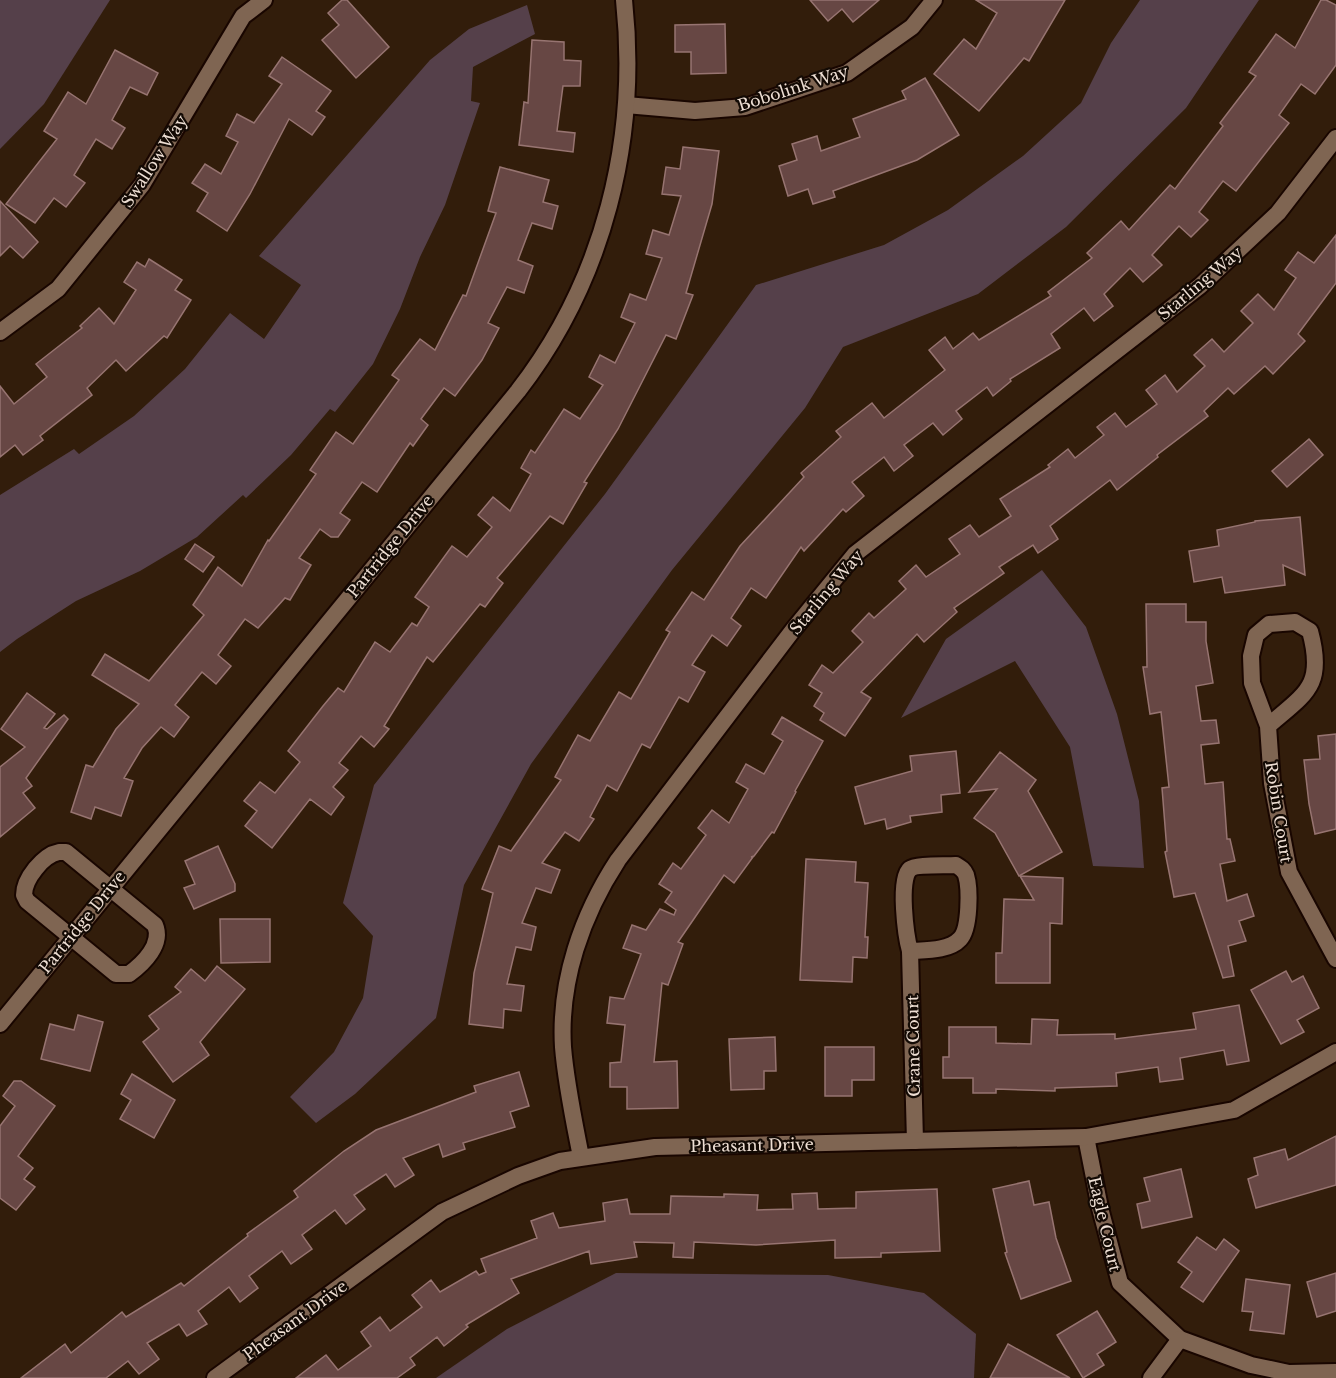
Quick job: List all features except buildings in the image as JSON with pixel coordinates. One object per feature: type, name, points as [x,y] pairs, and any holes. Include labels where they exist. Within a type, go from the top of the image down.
[{"type":"street","name":"Swallow Way","points":[[0,332],[58,289],[135,193],[243,16],[264,0]]},
{"type":"street","name":"Partridge Drive","points":[[0,1024],[510,400],[551,344],[581,286],[605,222],[615,186],[622,147],[628,72],[624,0]]},
{"type":"street","name":"Bobolink Way","points":[[626,105],[695,111],[745,107],[847,73],[912,27],[934,0]]},
{"type":"street","name":"Starling Way","points":[[581,1157],[563,1046],[566,991],[573,959],[586,919],[618,860],[793,630],[855,554],[1200,286],[1278,213],[1336,138]]},
{"type":"street","name":"Robin Court","points":[[1268,726],[1305,694],[1316,671],[1316,653],[1310,631],[1295,622],[1269,624],[1256,635],[1251,656],[1252,683],[1268,726],[1272,783],[1289,872],[1336,959]]},
{"type":"street","points":[[66,852],[155,925],[158,931],[156,946],[129,975],[116,974],[70,938],[27,901],[24,895],[27,882],[46,857],[52,853],[66,852]]},
{"type":"street","name":"Crane Court","points":[[910,951],[944,948],[955,944],[964,934],[967,921],[967,883],[961,868],[956,866],[913,867],[906,873],[904,883],[905,929],[910,951],[915,1141]]},
{"type":"street","name":"Pheasant Drive","points":[[215,1378],[442,1212],[539,1167],[581,1157],[655,1147],[1086,1137],[1234,1110],[1336,1052]]},
{"type":"street","name":"Eagle Court","points":[[1086,1137],[1100,1208],[1120,1283],[1180,1339],[1251,1365],[1289,1373],[1336,1372]]},
{"type":"street","points":[[1151,1378],[1180,1339]]},
{"type":"shaded area","points":[[0,0],[110,0],[44,104],[0,149]]},
{"type":"shaded area","points":[[1140,0],[1259,0],[1186,108],[1066,227],[978,294],[843,347],[805,408],[672,570],[531,764],[464,885],[436,1018],[355,1094],[316,1123],[290,1097],[334,1052],[363,998],[373,936],[343,903],[374,785],[605,494],[756,285],[884,245],[948,210],[1023,156],[1081,103],[1111,43]]},
{"type":"shaded area","points":[[527,5],[535,34],[473,67],[471,101],[480,103],[445,205],[420,257],[400,309],[373,364],[335,412],[330,409],[291,455],[246,498],[243,495],[197,537],[140,571],[76,601],[0,652],[0,495],[74,449],[79,454],[134,416],[185,369],[230,313],[264,339],[301,285],[259,256],[430,60],[469,29]]},
{"type":"shaded area","points":[[1042,570],[1086,627],[1117,714],[1139,801],[1144,868],[1093,866],[1070,747],[1015,661],[901,718],[946,639]]},
{"type":"shaded area","points":[[616,1273],[828,1275],[924,1293],[976,1334],[974,1378],[436,1378],[507,1329]]}]
